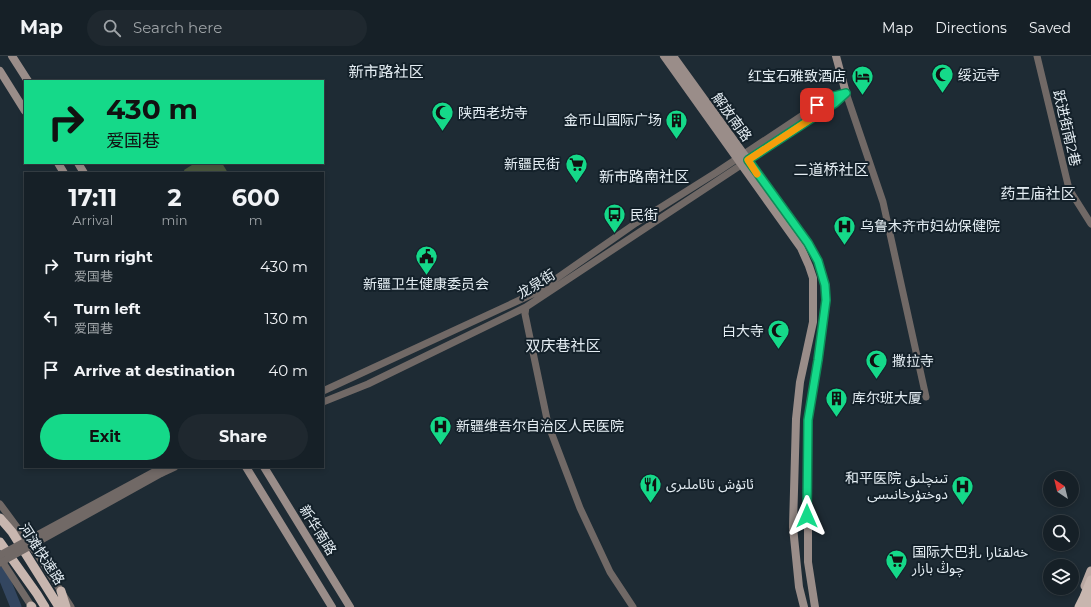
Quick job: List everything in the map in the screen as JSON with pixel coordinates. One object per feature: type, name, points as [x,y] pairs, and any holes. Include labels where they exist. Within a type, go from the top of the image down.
[{"type":"highway","name":"河滩快速路","points":[[0,518],[12,532],[59,607]]},
{"type":"highway","name":"河滩快速路","points":[[0,542],[45,607]]},
{"type":"highway","points":[[1087,607],[1091,580]]},
{"type":"highway","points":[[61,591],[66,607]]},
{"type":"highway","points":[[1078,607],[1088,597]]},
{"type":"main road","points":[[12,56],[27,80]]},
{"type":"main road","name":"解放南路","points":[[664,56],[742,160],[808,243],[818,261],[825,285],[826,300],[808,420],[808,562],[815,607]]},
{"type":"main road","name":"解放南路","points":[[673,56],[742,160]]},
{"type":"main road","points":[[836,56],[846,93]]},
{"type":"main road","points":[[0,71],[24,109]]},
{"type":"main road","points":[[742,160],[801,248],[809,266],[812,278],[813,322],[800,382],[796,419],[793,527],[799,586],[804,607]]},
{"type":"main road","points":[[247,468],[332,607]]},
{"type":"main road","name":"新华南路","points":[[265,468],[350,607]]},
{"type":"main road","points":[[1078,607],[1091,571]]},
{"type":"street","name":"跃进街南2巷","points":[[1037,56],[1068,189],[1091,224]]},
{"type":"street","points":[[742,160],[835,103],[846,93],[883,202],[926,398]]},
{"type":"street","name":"龙泉街","points":[[324,402],[368,384],[526,307],[742,160]]},
{"type":"street","name":"龙泉街","points":[[324,391],[536,292],[640,220],[742,160]]},
{"type":"street","points":[[526,307],[525,314],[548,424],[580,508],[610,572],[633,607]]},
{"type":"street","points":[[0,555],[161,470]]},
{"type":"street","points":[[0,563],[161,470]]},
{"type":"street","points":[[0,504],[39,557],[72,607]]},
{"type":"street","points":[[0,558],[32,607]]},
{"type":"green space","points":[[193,164],[223,164],[227,172],[185,172],[184,170]]},
{"type":"waterway","points":[[0,572],[3,575],[16,607]]},
{"type":"slow traffic","points":[[757,174],[748,160],[823,111]]},
{"type":"place","name":"绥远寺","points":[[942,94]]},
{"type":"place","name":"红宝石雅致酒店","points":[[862,96]]},
{"type":"place","name":"陕西老坊寺","points":[[442,132]]},
{"type":"place","name":"金币山国际广场","points":[[677,140]]},
{"type":"place","name":"新疆民街","points":[[576,184]]},
{"type":"place","name":"民街","points":[[614,234]]},
{"type":"place","name":"乌鲁木齐市妇幼保健院","points":[[845,246]]},
{"type":"place","name":"新疆卫生健康委员会","points":[[426,276]]},
{"type":"place","name":"白大寺","points":[[779,350]]},
{"type":"place","name":"撒拉寺","points":[[876,380]]},
{"type":"place","name":"库尔班大厦","points":[[837,418]]},
{"type":"place","name":"新疆维吾尔自治区人民医院","points":[[441,446]]},
{"type":"place","name":"ئاتۇش تائاملىرى","points":[[651,504]]},
{"type":"place","name":"和平医院 تىنچلىق دوختۇرخانىسى","points":[[963,506]]},
{"type":"place","name":"国际大巴扎 خەلقئارا چوڭ بازار","points":[[896,580]]},
{"type":"district","name":"新市路社区","points":[[386,71]]},
{"type":"district","name":"二道桥社区","points":[[831,169]]},
{"type":"district","name":"新市路南社区","points":[[644,176]]},
{"type":"district","name":"药王庙社区","points":[[1038,193]]},
{"type":"district","name":"双庆巷社区","points":[[563,345]]},
{"type":"route","points":[[807,516],[808,420],[826,300],[825,285],[818,261],[808,243],[748,160],[835,103],[846,93],[830,97],[817,105]]}]
